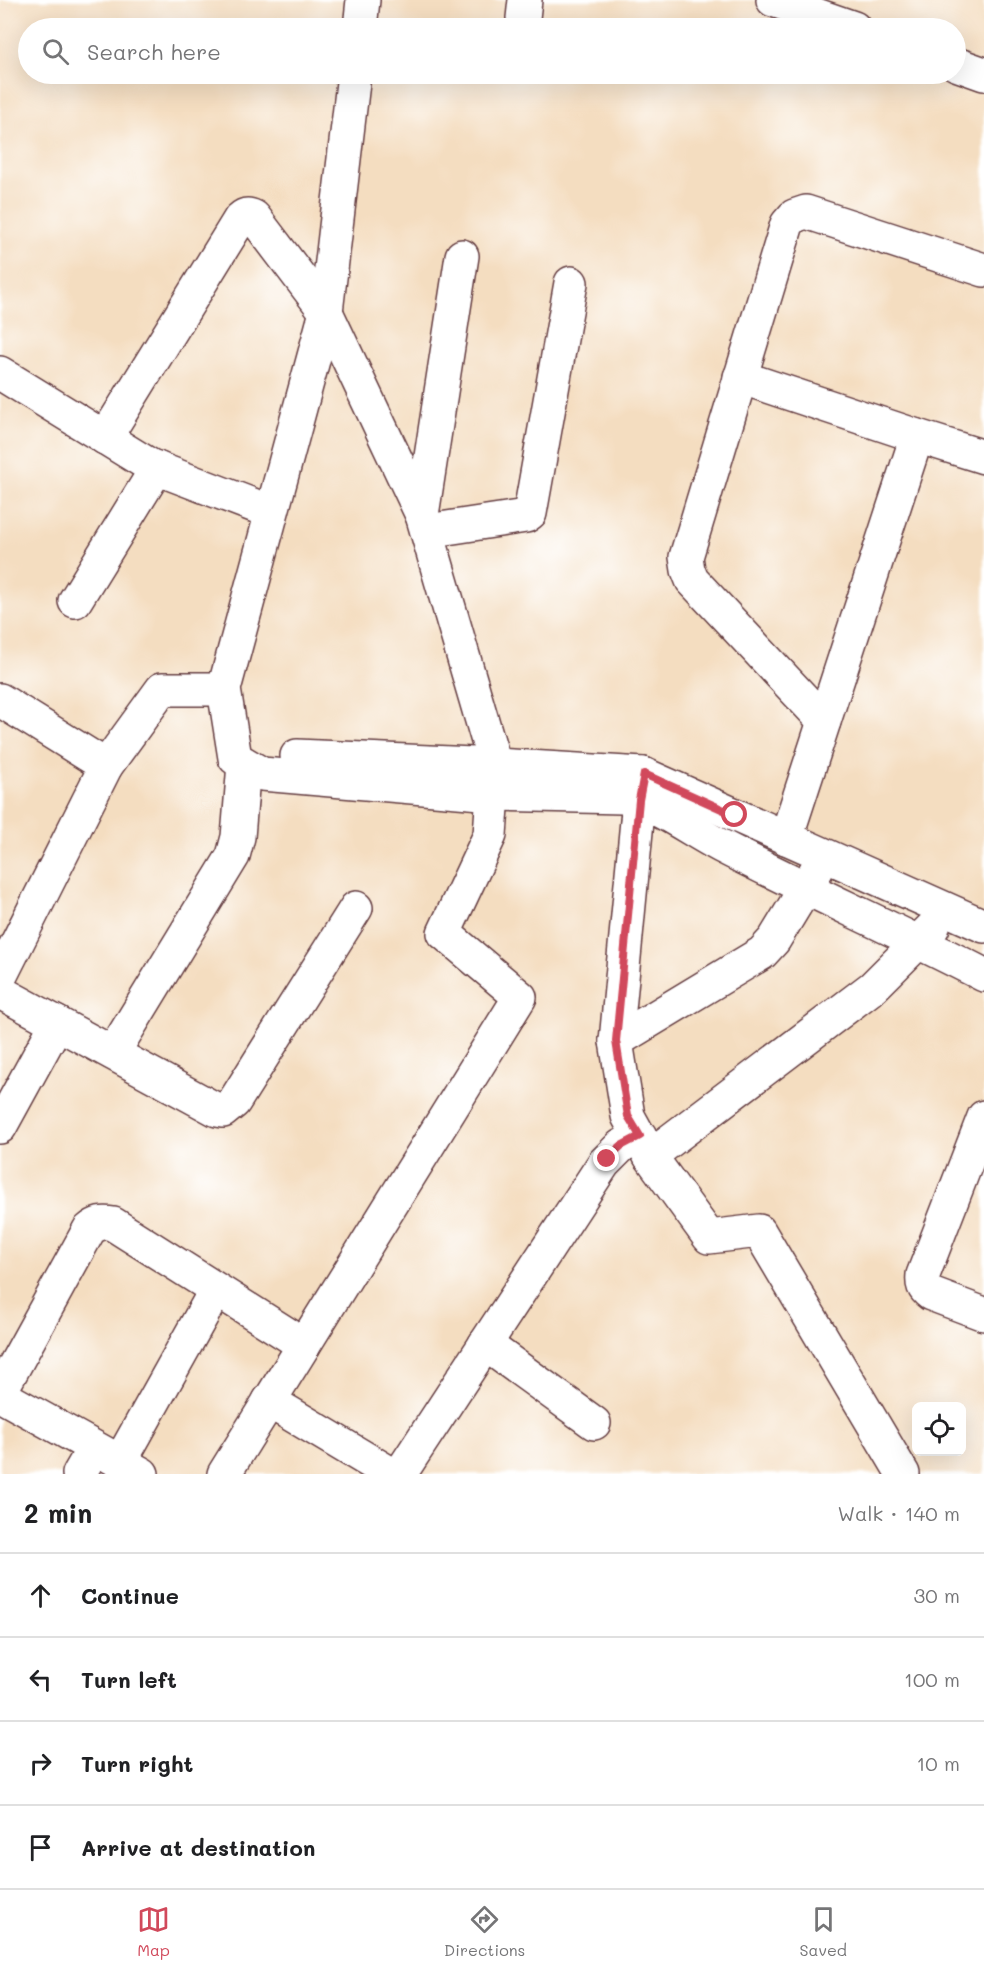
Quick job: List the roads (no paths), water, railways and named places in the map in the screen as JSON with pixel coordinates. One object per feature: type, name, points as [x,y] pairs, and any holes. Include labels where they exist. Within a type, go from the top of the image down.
[{"type":"street","points":[[361,18],[363,0]]},
{"type":"street","points":[[773,0],[825,18]]},
{"type":"street","points":[[966,68],[984,74]]},
{"type":"street","points":[[113,1053],[232,856],[238,837],[240,761],[224,688],[326,312],[353,84]]},
{"type":"street","points":[[824,721],[692,580],[686,557],[787,224],[794,216],[806,212],[984,270]]},
{"type":"street","points":[[105,438],[240,219],[244,215],[254,217],[326,312],[424,523],[494,780],[490,835],[444,933],[520,997],[224,1474]]},
{"type":"street","points":[[424,523],[462,256]]},
{"type":"street","points":[[424,523],[526,516],[530,513],[571,283]]},
{"type":"street","points":[[0,373],[157,468],[272,512]]},
{"type":"street","points":[[740,377],[984,457]]},
{"type":"street","points":[[786,838],[916,436]]},
{"type":"street","points":[[75,601],[157,468]]},
{"type":"street","points":[[0,977],[106,766],[162,689],[224,688]]},
{"type":"street","points":[[0,700],[106,766]]},
{"type":"street","points":[[240,761],[273,755],[494,780],[632,786],[735,815],[984,926]]},
{"type":"street","points":[[632,786],[720,846],[984,975]]},
{"type":"street","points":[[632,786],[616,1041],[628,1116],[630,1149],[709,1237],[759,1231],[903,1474]]},
{"type":"street","points":[[720,846],[735,815]]},
{"type":"street","points":[[616,1041],[762,953],[774,940],[825,855]]},
{"type":"street","points":[[0,992],[217,1110],[223,1111],[229,1108],[356,908]]},
{"type":"street","points":[[400,1474],[485,1344],[630,1149],[868,991],[949,911]]},
{"type":"street","points":[[0,1127],[57,1023]]},
{"type":"street","points":[[984,1117],[976,1164],[923,1275],[922,1282],[924,1289],[930,1294],[984,1314]]},
{"type":"street","points":[[216,1290],[109,1464],[0,1393],[89,1230],[96,1224],[104,1222],[113,1224],[304,1345]]},
{"type":"street","points":[[485,1344],[594,1422]]},
{"type":"street","points":[[269,1401],[391,1474]]}]
